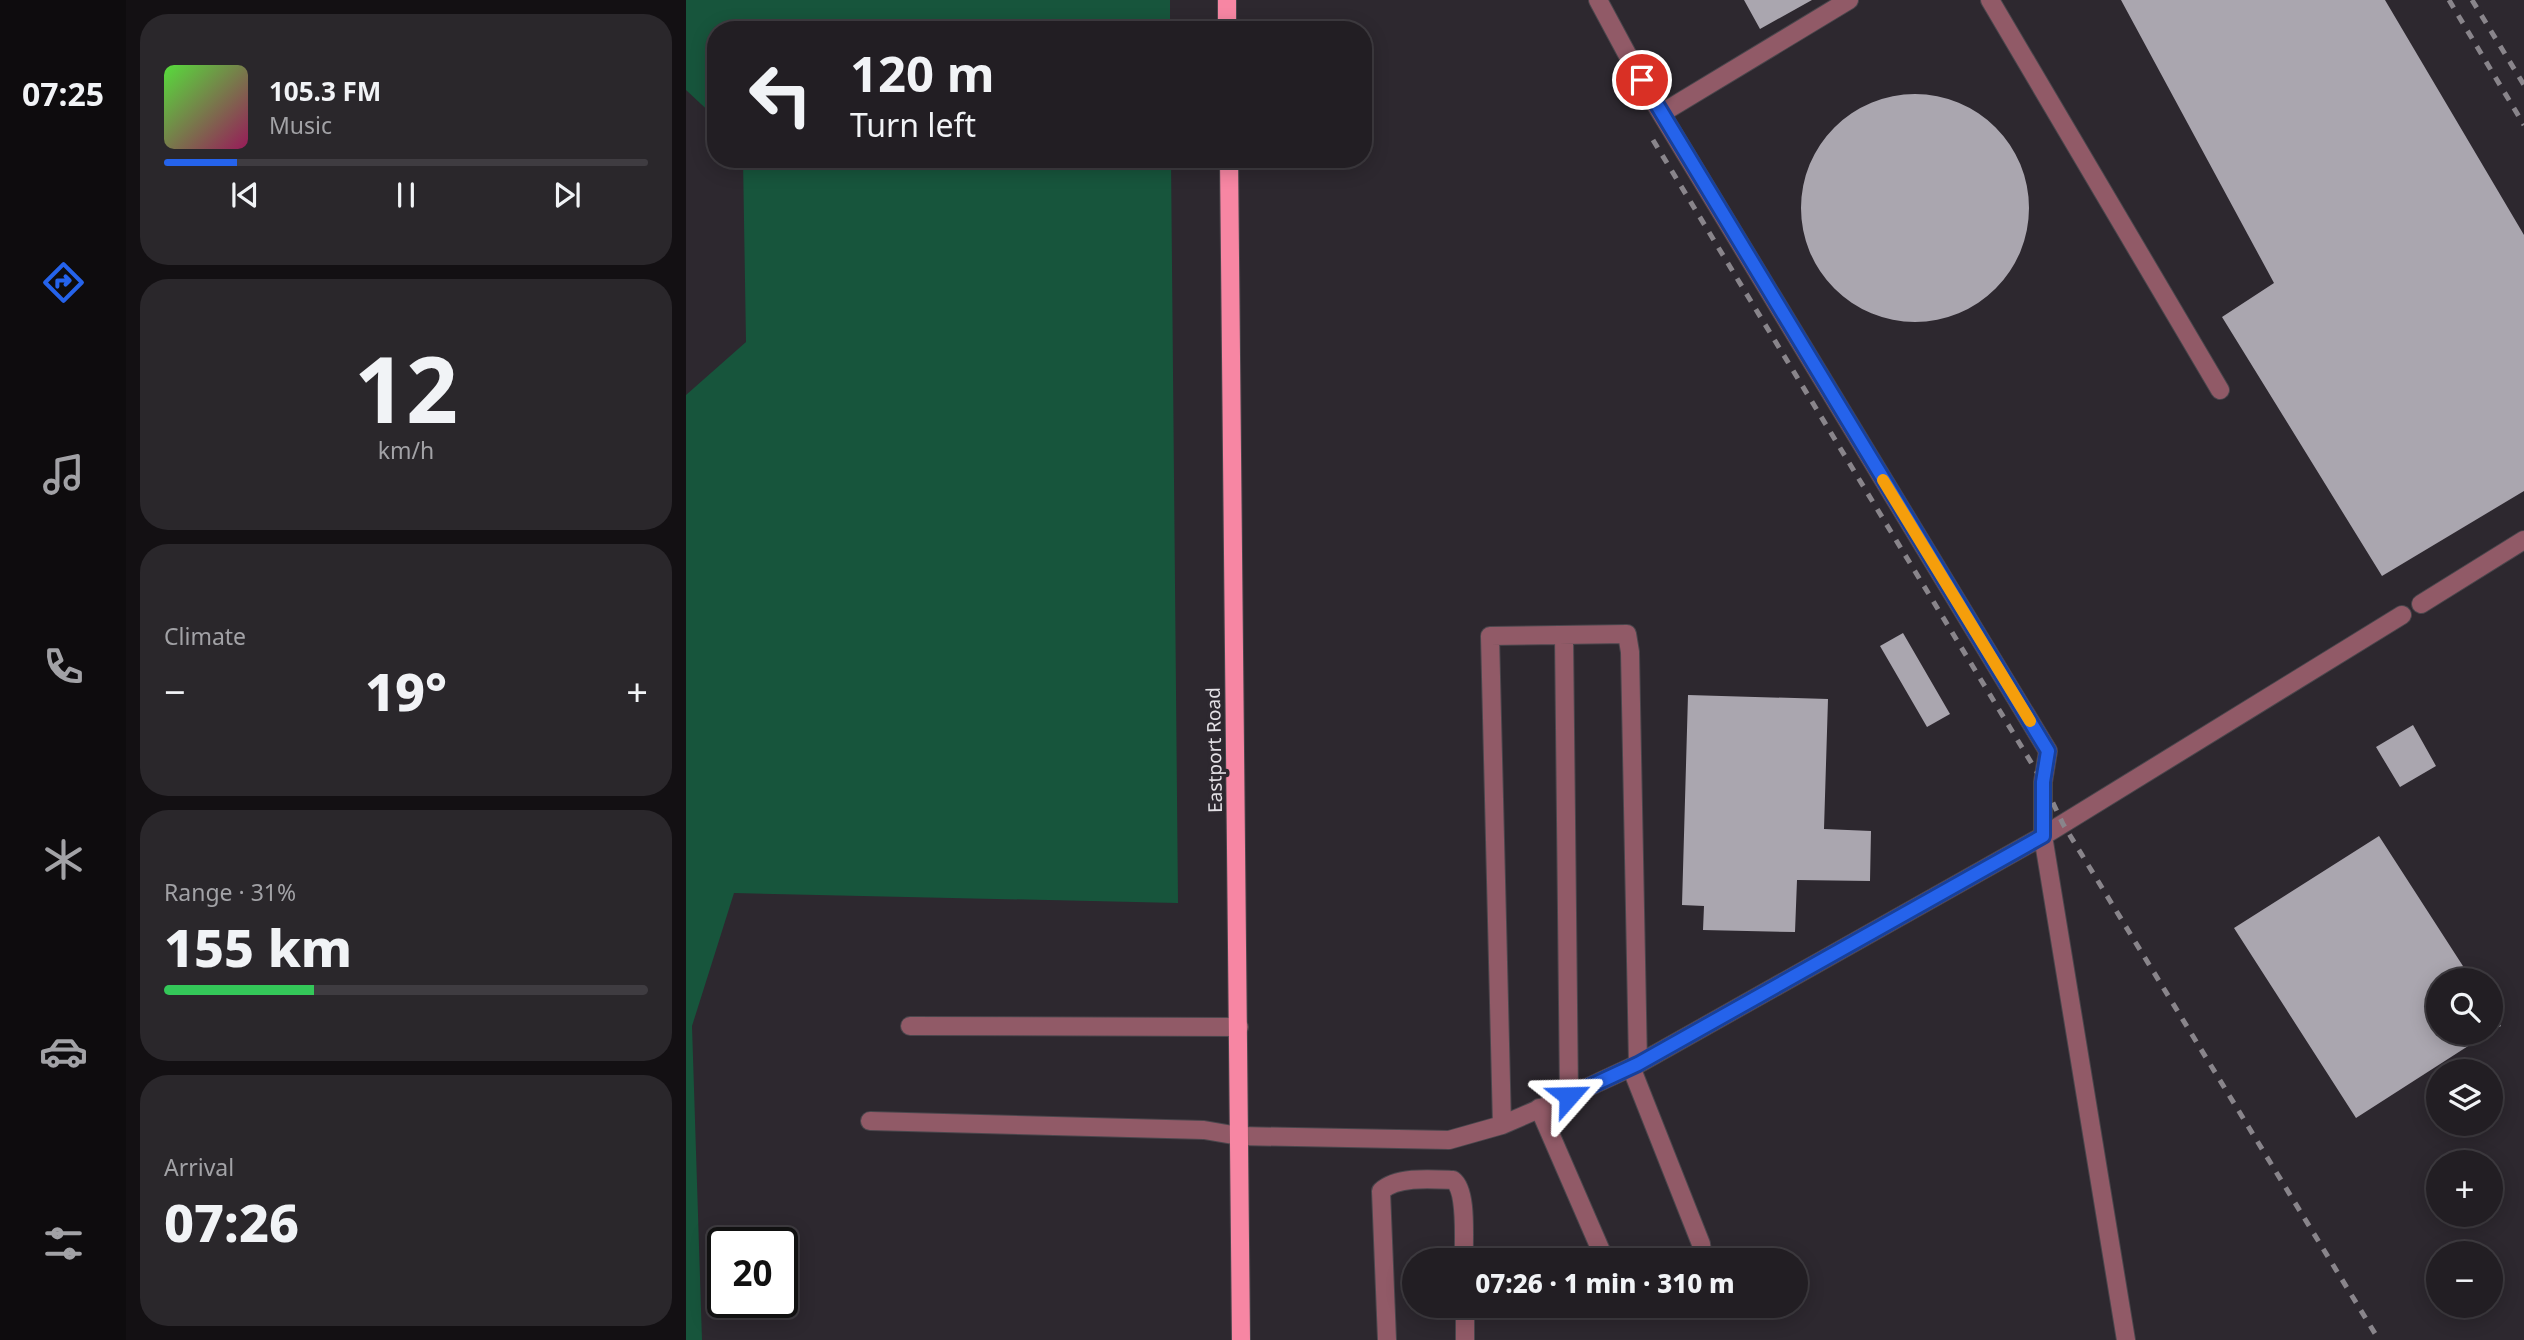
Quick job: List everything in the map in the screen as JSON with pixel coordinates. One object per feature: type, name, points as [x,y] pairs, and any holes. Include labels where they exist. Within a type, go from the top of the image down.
[{"type":"main road","points":[[1227,0],[1227,21]]},
{"type":"main road","name":"Eastport Road","points":[[1229,168],[1241,1340]]},
{"type":"lane","points":[[1598,0],[1662,113],[2048,751],[2043,782],[2043,836],[2126,1340]]},
{"type":"lane","points":[[1662,113],[1849,0]]},
{"type":"lane","points":[[1990,0],[2220,390]]},
{"type":"lane","points":[[2421,604],[2524,540]]},
{"type":"lane","points":[[870,1121],[1204,1130],[1239,1136],[1449,1140],[1502,1125],[1635,1065],[2043,836],[2402,615]]},
{"type":"lane","points":[[1502,1125],[1490,636],[1627,634],[1630,652],[1635,1065],[1702,1248]]},
{"type":"lane","points":[[1564,636],[1569,1096]]},
{"type":"lane","points":[[909,1026],[1238,1027]]},
{"type":"lane","points":[[1539,1108],[1600,1248]]},
{"type":"lane","points":[[1387,1340],[1381,1191],[1388,1184],[1403,1181],[1453,1180],[1459,1184],[1462,1194],[1464,1248]]},
{"type":"lane","points":[[1465,1318],[1465,1340]]},
{"type":"green space","points":[[686,0],[1170,0],[1170,21],[707,21],[707,110],[686,90]]},
{"type":"green space","points":[[743,168],[1171,168],[1178,903],[734,893],[692,1026],[702,1340],[686,1340],[686,395],[746,342]]},
{"type":"building","points":[[1744,0],[1812,0],[1760,29]]},
{"type":"building","points":[[2121,0],[2385,0],[2524,235],[2524,491],[2382,576],[2222,317],[2274,283]]},
{"type":"building","points":[[1915,94],[1937,96],[1959,103],[1996,127],[2020,164],[2027,186],[2027,230],[2020,252],[1996,289],[1959,313],[1937,320],[1915,322],[1893,320],[1871,313],[1834,289],[1810,252],[1803,230],[1801,208],[1803,186],[1810,164],[1834,127],[1871,103],[1893,96]]},
{"type":"building","points":[[1903,633],[1950,714],[1927,727],[1880,646]]},
{"type":"building","points":[[1688,695],[1828,699],[1824,829],[1871,831],[1870,881],[1797,880],[1795,932],[1703,930],[1704,906],[1682,905]]},
{"type":"building","points":[[2413,725],[2436,766],[2400,787],[2376,747]]},
{"type":"building","points":[[2379,836],[2464,968],[2426,968],[2426,1045],[2470,1045],[2448,1059],[2426,1059],[2426,1073],[2356,1118],[2234,928]]},
{"type":"railway","points":[[2449,0],[2524,125]]},
{"type":"railway","points":[[2472,0],[2524,85]]},
{"type":"railway","points":[[1653,140],[2043,782],[2063,824],[2379,1340]]},
{"type":"slow traffic","points":[[1883,480],[2030,721]]},
{"type":"route","points":[[1569,1096],[1638,1064],[2043,836],[2043,782],[2048,751],[1642,80]]}]
